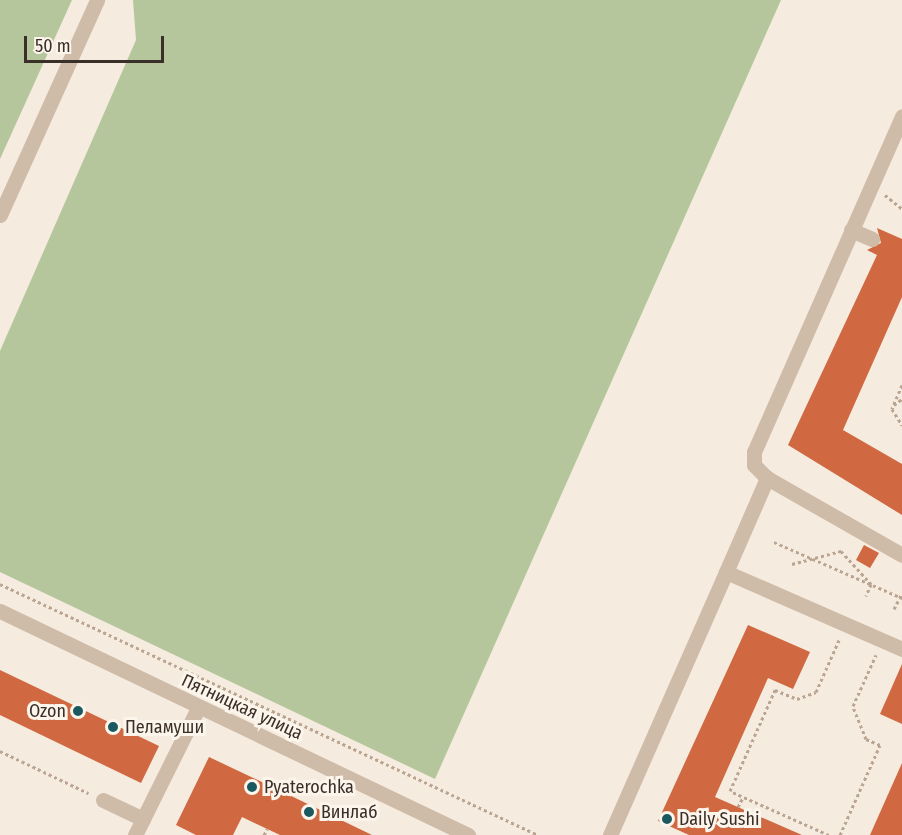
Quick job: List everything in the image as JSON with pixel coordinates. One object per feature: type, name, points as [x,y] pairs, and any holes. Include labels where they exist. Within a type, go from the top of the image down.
[{"type":"street","points":[[0,215],[97,0]]},
{"type":"street","points":[[902,116],[754,452],[754,465],[767,478],[902,555]]},
{"type":"street","points":[[851,230],[872,239]]},
{"type":"street","points":[[610,835],[767,478]]},
{"type":"street","points":[[726,572],[902,649]]},
{"type":"street","name":"Пятницкая улица","points":[[0,611],[198,708],[468,835]]},
{"type":"street","points":[[135,835],[198,708]]},
{"type":"street","points":[[103,800],[143,819]]},
{"type":"path","points":[[902,385],[892,417],[902,425]]},
{"type":"path","points":[[894,405],[902,399]]},
{"type":"path","points":[[774,542],[901,596],[894,609]]},
{"type":"path","points":[[792,564],[841,551],[871,584]]},
{"type":"path","points":[[0,584],[538,835]]},
{"type":"path","points":[[866,597],[871,584]]},
{"type":"path","points":[[829,835],[730,791],[775,690],[797,699],[816,692],[846,624]]},
{"type":"path","points":[[840,835],[880,745],[866,739],[853,706],[882,640]]},
{"type":"path","points":[[0,751],[103,800]]},
{"type":"path","points":[[285,793],[292,777]]},
{"type":"path","points":[[738,807],[742,797]]},
{"type":"path","points":[[264,835],[267,829]]},
{"type":"green space","points":[[0,0],[72,0],[0,159]]},
{"type":"green space","points":[[133,0],[781,0],[435,779],[0,572],[0,351],[136,40]]},
{"type":"building","points":[[877,228],[902,239],[902,297],[843,430],[902,464],[902,515],[788,445],[877,255],[867,250],[881,243]]},
{"type":"building","points":[[864,545],[879,553],[870,568],[856,560]]},
{"type":"building","points":[[748,625],[810,652],[793,689],[768,678],[715,797],[802,835],[689,835],[658,821]]},
{"type":"building","points":[[902,664],[902,724],[880,714]]},
{"type":"building","points":[[0,670],[159,746],[141,783],[0,715]]},
{"type":"building","points":[[209,757],[372,835],[280,835],[242,817],[233,835],[196,835],[176,825]]},
{"type":"building","points":[[902,763],[902,835],[870,835]]},
{"type":"place","name":"Ozon","points":[[78,711]]},
{"type":"place","name":"Пеламуши","points":[[113,727]]},
{"type":"place","name":"Pyaterochka","points":[[252,787]]},
{"type":"place","name":"Винлаб","points":[[309,812]]},
{"type":"place","name":"Daily Sushi","points":[[667,819]]}]
